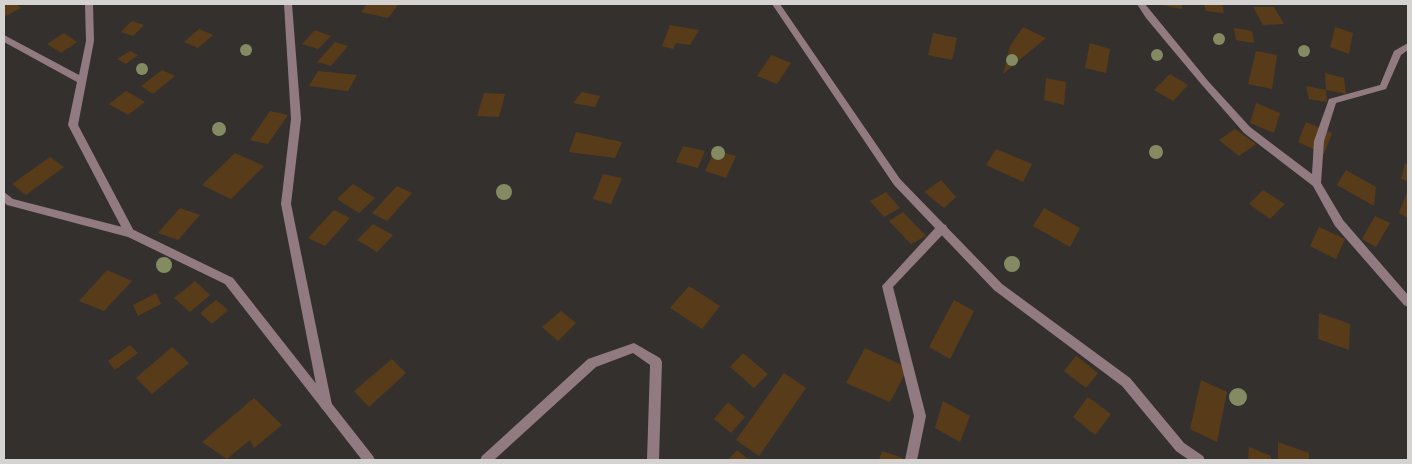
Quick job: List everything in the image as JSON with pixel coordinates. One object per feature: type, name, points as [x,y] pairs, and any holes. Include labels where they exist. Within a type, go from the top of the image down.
[{"type":"street","points":[[89,4],[90,41],[73,125],[130,232]]},
{"type":"street","points":[[288,4],[296,119],[286,204],[326,405]]},
{"type":"street","points":[[776,4],[897,182],[998,287],[1126,382],[1180,447],[1199,460]]},
{"type":"street","points":[[1141,4],[1205,83],[1247,130],[1316,183],[1339,223],[1408,302]]},
{"type":"street","points":[[4,38],[82,81]]},
{"type":"street","points":[[1316,183],[1319,141],[1332,101],[1383,87],[1397,53],[1408,46]]},
{"type":"street","points":[[4,196],[10,202],[130,232],[229,281],[369,460]]},
{"type":"street","points":[[911,460],[920,416],[887,286],[942,228]]},
{"type":"street","points":[[486,460],[592,363],[634,348],[656,362],[653,460]]},
{"type":"building","points":[[16,4],[21,8],[4,17],[4,5]]},
{"type":"building","points":[[367,4],[398,5],[388,18],[361,12]]},
{"type":"building","points":[[1182,4],[1182,9],[1162,5]]},
{"type":"building","points":[[1204,4],[1222,4],[1224,13],[1206,11]]},
{"type":"building","points":[[1253,7],[1274,7],[1284,24],[1263,25]]},
{"type":"building","points":[[132,21],[144,25],[133,36],[121,32]]},
{"type":"building","points":[[670,25],[699,30],[690,45],[676,43],[673,49],[662,46]]},
{"type":"building","points":[[1023,27],[1046,38],[1003,74],[1010,46]]},
{"type":"building","points":[[1335,27],[1353,33],[1349,54],[1330,47]]},
{"type":"building","points":[[1234,28],[1252,31],[1254,43],[1236,40]]},
{"type":"building","points":[[199,29],[213,35],[198,48],[184,42]]},
{"type":"building","points":[[315,30],[331,36],[318,49],[302,44]]},
{"type":"building","points":[[64,33],[77,42],[61,53],[47,44]]},
{"type":"building","points":[[933,33],[957,38],[952,60],[928,55]]},
{"type":"building","points":[[335,42],[348,46],[331,66],[317,62]]},
{"type":"building","points":[[1090,43],[1110,49],[1106,73],[1085,68]]},
{"type":"building","points":[[130,51],[138,55],[126,64],[117,59]]},
{"type":"building","points":[[1256,51],[1277,55],[1272,89],[1248,84]]},
{"type":"building","points":[[771,55],[791,63],[777,84],[757,76]]},
{"type":"building","points":[[162,70],[175,76],[153,94],[141,86]]},
{"type":"building","points":[[318,71],[357,75],[348,91],[309,86]]},
{"type":"building","points":[[1325,73],[1344,78],[1346,94],[1326,90]]},
{"type":"building","points":[[1170,74],[1188,85],[1173,101],[1154,90]]},
{"type":"building","points":[[1046,78],[1066,82],[1064,105],[1044,100]]},
{"type":"building","points":[[1306,86],[1326,90],[1327,102],[1309,99]]},
{"type":"building","points":[[126,91],[145,102],[128,115],[109,104]]},
{"type":"building","points":[[582,92],[600,96],[595,107],[573,103]]},
{"type":"building","points":[[484,93],[505,94],[499,117],[477,116]]},
{"type":"building","points":[[1256,103],[1280,113],[1274,133],[1250,123]]},
{"type":"building","points":[[270,111],[288,115],[268,144],[250,140]]},
{"type":"building","points":[[1306,122],[1332,133],[1324,154],[1298,142]]},
{"type":"building","points":[[1235,129],[1256,144],[1239,156],[1219,140]]},
{"type":"building","points":[[576,132],[622,142],[615,158],[569,152]]},
{"type":"building","points":[[683,146],[705,151],[698,168],[676,162]]},
{"type":"building","points":[[996,149],[1032,164],[1023,182],[986,165]]},
{"type":"building","points":[[715,150],[736,156],[726,178],[705,171]]},
{"type":"building","points":[[235,153],[264,166],[231,199],[202,185]]},
{"type":"building","points":[[50,157],[64,167],[26,195],[12,184]]},
{"type":"building","points":[[1405,163],[1408,165],[1408,181],[1401,179]]},
{"type":"building","points":[[1346,170],[1376,187],[1374,206],[1337,185]]},
{"type":"building","points":[[603,174],[622,178],[611,204],[593,199]]},
{"type":"building","points":[[941,180],[956,197],[944,208],[924,192]]},
{"type":"building","points":[[353,184],[375,198],[359,213],[337,199]]},
{"type":"building","points":[[397,186],[412,193],[387,221],[372,213]]},
{"type":"building","points":[[1263,190],[1285,204],[1270,219],[1249,204]]},
{"type":"building","points":[[1408,190],[1408,218],[1399,213]]},
{"type":"building","points":[[886,192],[900,208],[884,217],[870,201]]},
{"type":"building","points":[[180,208],[200,215],[178,240],[158,233]]},
{"type":"building","points":[[1044,208],[1080,228],[1070,247],[1033,226]]},
{"type":"building","points":[[334,210],[350,218],[325,246],[308,238]]},
{"type":"building","points":[[903,212],[926,236],[911,244],[889,221]]},
{"type":"building","points":[[1375,216],[1390,223],[1376,247],[1362,239]]},
{"type":"building","points":[[373,224],[393,235],[377,252],[357,240]]},
{"type":"building","points":[[1319,227],[1345,239],[1336,259],[1310,246]]},
{"type":"building","points":[[107,270],[132,281],[104,311],[79,301]]},
{"type":"building","points":[[195,281],[210,295],[190,312],[174,298]]},
{"type":"building","points":[[689,286],[720,306],[702,329],[670,308]]},
{"type":"building","points":[[156,293],[161,304],[138,316],[133,305]]},
{"type":"building","points":[[216,300],[228,310],[212,324],[200,313]]},
{"type":"building","points":[[954,300],[974,311],[950,359],[929,347]]},
{"type":"building","points":[[561,311],[576,323],[558,341],[542,327]]},
{"type":"building","points":[[1319,313],[1350,324],[1349,350],[1318,339]]},
{"type":"building","points":[[130,345],[138,353],[115,370],[108,361]]},
{"type":"building","points":[[172,347],[189,363],[152,394],[136,378]]},
{"type":"building","points":[[865,348],[908,368],[890,402],[846,383]]},
{"type":"building","points":[[743,353],[768,374],[754,388],[730,367]]},
{"type":"building","points":[[1076,356],[1098,373],[1086,388],[1064,371]]},
{"type":"building","points":[[392,359],[406,373],[369,407],[354,391]]},
{"type":"building","points":[[784,373],[806,388],[759,456],[736,440]]},
{"type":"building","points":[[1201,380],[1227,392],[1217,442],[1190,429]]},
{"type":"building","points":[[1088,397],[1111,414],[1095,435],[1073,417]]},
{"type":"building","points":[[254,398],[282,425],[254,448],[250,440],[227,459],[202,442]]},
{"type":"building","points":[[943,401],[970,416],[960,442],[935,428]]},
{"type":"building","points":[[728,402],[745,417],[731,433],[714,419]]},
{"type":"building","points":[[1278,442],[1309,453],[1309,460],[1278,460]]},
{"type":"building","points":[[1249,447],[1271,456],[1271,460],[1248,460]]},
{"type":"building","points":[[737,450],[749,460],[728,460]]},
{"type":"building","points":[[882,451],[903,458],[902,460],[879,460]]}]
